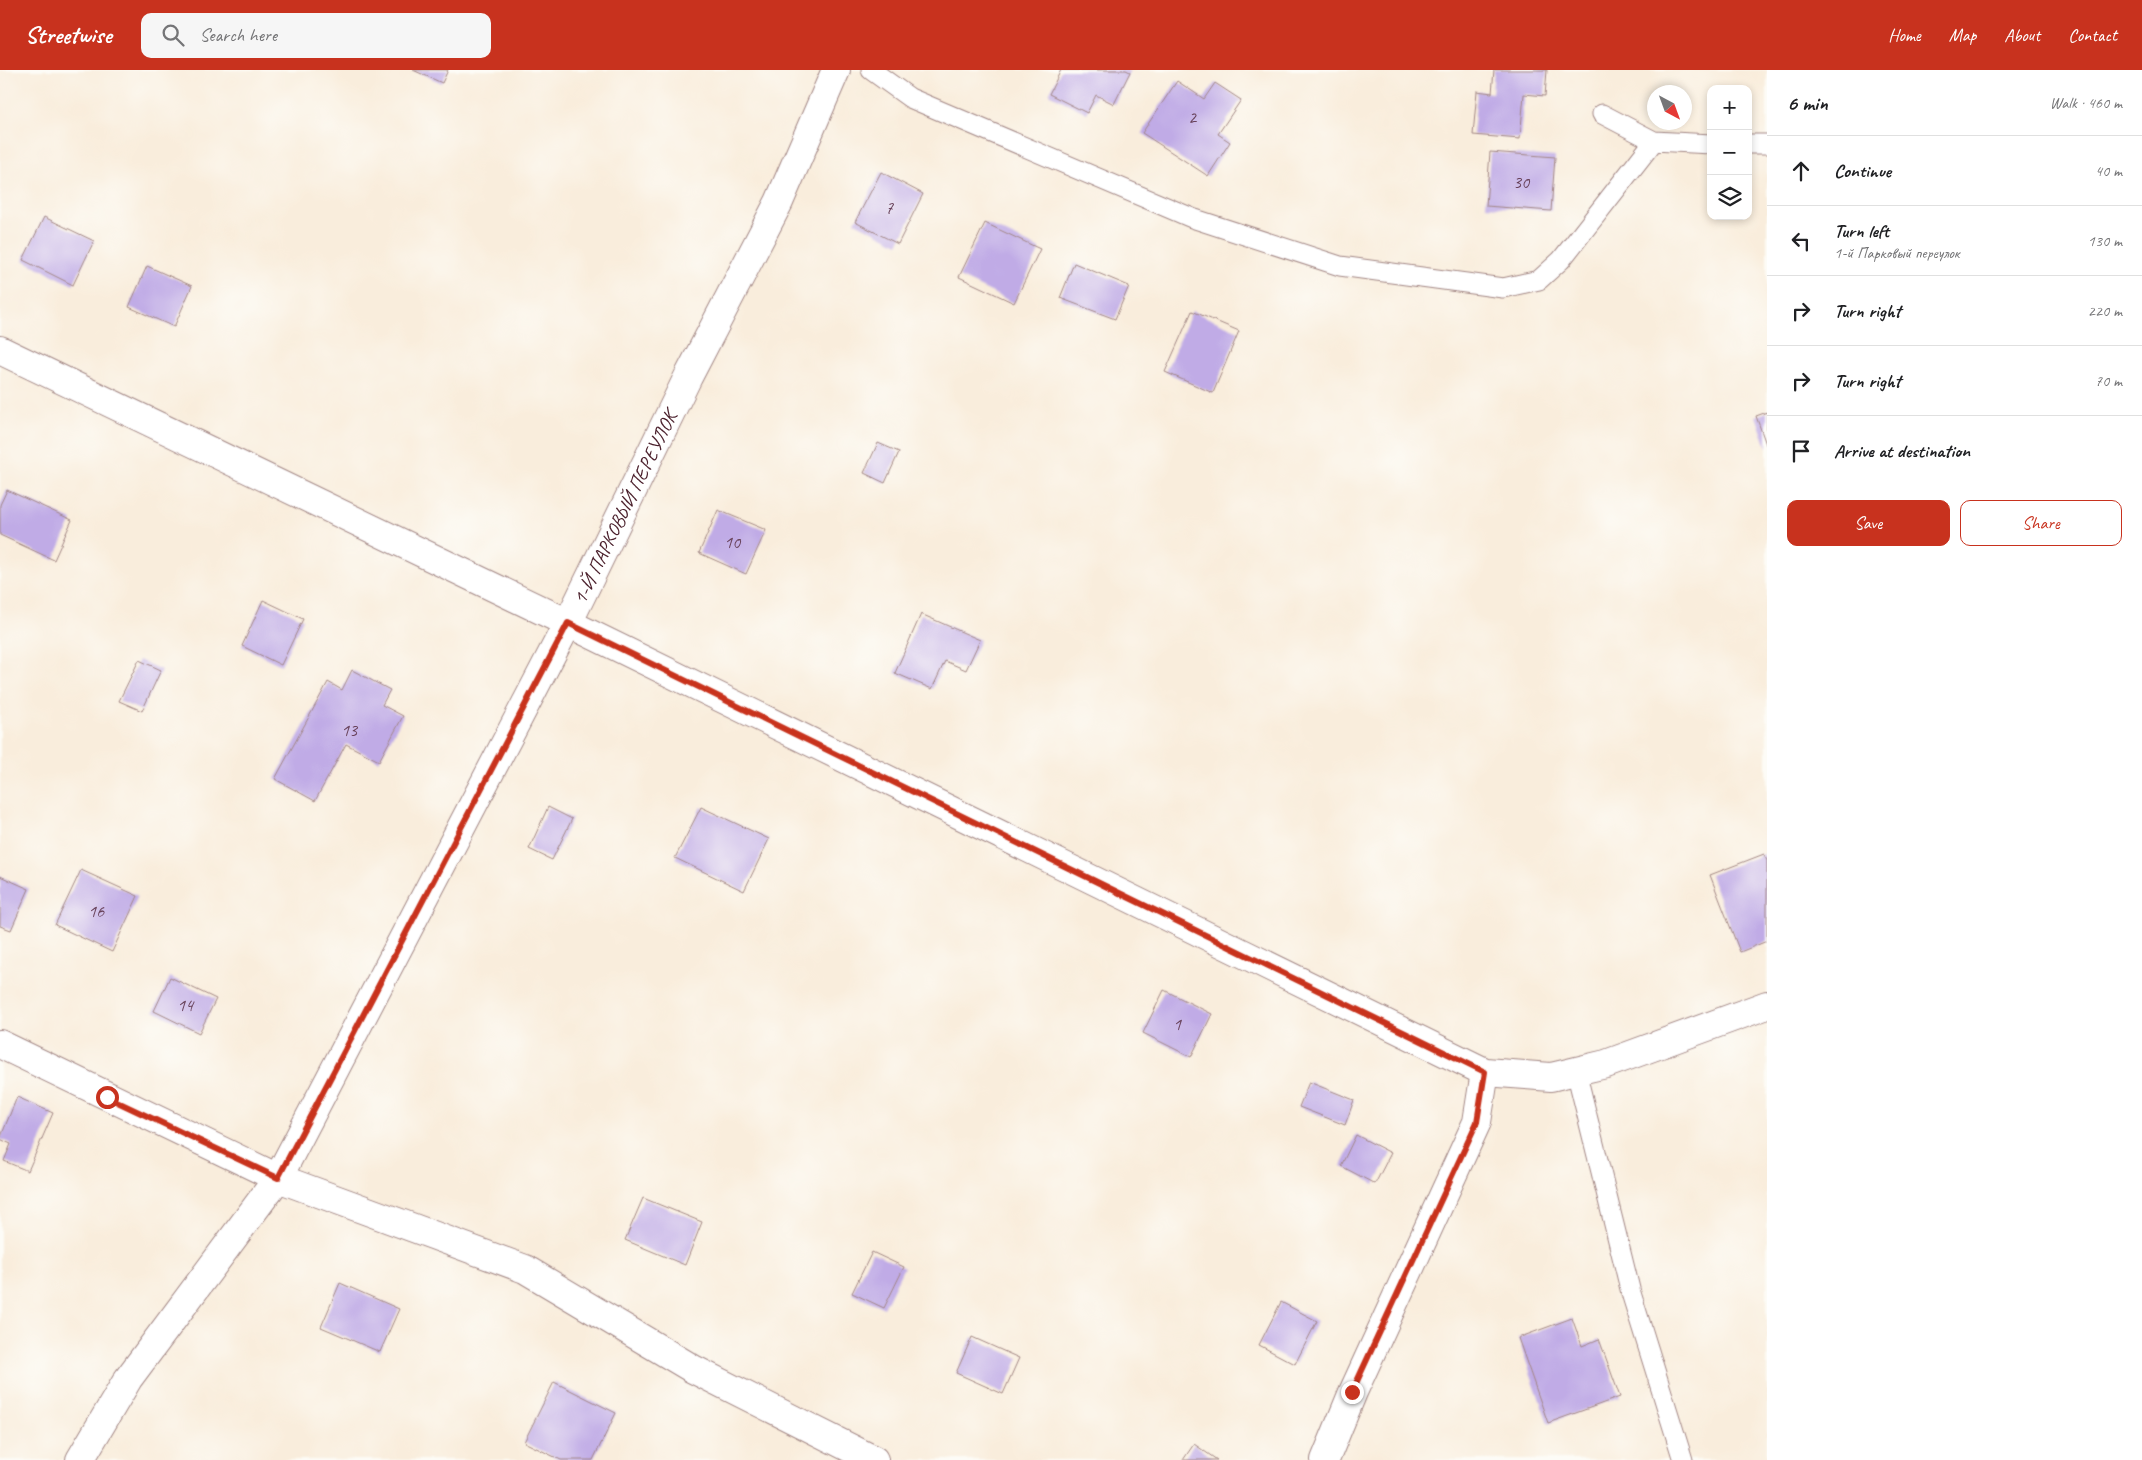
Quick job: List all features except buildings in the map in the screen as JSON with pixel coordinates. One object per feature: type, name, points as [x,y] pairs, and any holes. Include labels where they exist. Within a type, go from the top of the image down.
[{"type":"street","name":"1-Й ПАРКОВЫЙ ПЕРЕУЛОК","points":[[80,1460],[128,1379],[278,1178],[568,623],[688,377],[779,202],[836,70]]},
{"type":"street","points":[[0,350],[568,623],[1485,1072],[1551,1077],[1606,1064],[1767,1005]]},
{"type":"street","points":[[0,1044],[278,1178],[524,1269],[693,1369],[874,1460]]},
{"type":"street","points":[[1325,1460],[1352,1392],[1477,1122],[1485,1072]]},
{"type":"lane","points":[[871,70],[910,98],[1192,218],[1340,266],[1503,288],[1539,280],[1561,260],[1654,142]]},
{"type":"lane","points":[[1602,114],[1654,142],[1707,144]]},
{"type":"lane","points":[[1752,144],[1767,144]]},
{"type":"lane","points":[[1576,1071],[1631,1293],[1683,1460]]},
{"type":"route","points":[[107,1097],[278,1178],[568,623],[1485,1072],[1477,1122],[1352,1392]]}]
